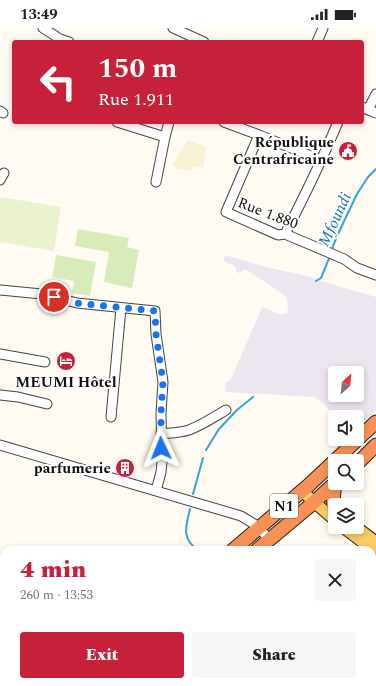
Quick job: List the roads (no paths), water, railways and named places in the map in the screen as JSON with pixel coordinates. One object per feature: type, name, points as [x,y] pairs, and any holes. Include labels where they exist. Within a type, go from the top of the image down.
[{"type":"highway","name":"N1","points":[[238,546],[306,488],[376,422]]},
{"type":"highway","points":[[364,457],[376,445]]},
{"type":"highway","name":"N1","points":[[262,546],[328,489]]},
{"type":"main road","points":[[306,488],[315,501],[328,509]]},
{"type":"main road","points":[[364,533],[376,542]]},
{"type":"main road","points":[[352,534],[368,546]]},
{"type":"street","points":[[43,28],[63,40]]},
{"type":"street","points":[[173,28],[200,40]]},
{"type":"street","points":[[318,40],[323,28]]},
{"type":"street","points":[[369,110],[376,94]]},
{"type":"street","points":[[123,124],[165,137]]},
{"type":"street","points":[[156,182],[168,124]]},
{"type":"street","points":[[229,124],[321,160]]},
{"type":"street","points":[[285,234],[337,124]]},
{"type":"street","name":"Rue 1.880","points":[[259,135],[226,212],[278,235],[285,234],[344,259],[357,268],[376,275]]},
{"type":"street","points":[[0,290],[42,294],[77,303],[155,311],[156,334],[163,382],[160,434],[162,462],[156,491]]},
{"type":"street","points":[[111,417],[121,308]]},
{"type":"street","points":[[0,354],[45,362]]},
{"type":"street","points":[[0,395],[18,397],[47,404]]},
{"type":"street","points":[[160,434],[190,430],[226,410]]},
{"type":"street","points":[[0,445],[241,516],[259,527],[269,540]]},
{"type":"waterway","name":"Mfoundi","points":[[331,251],[357,194],[368,177],[376,169]]},
{"type":"waterway","name":"Mfoundi","points":[[316,281],[321,278],[330,256]]},
{"type":"waterway","name":"Mfoundi","points":[[206,450],[219,429],[237,410],[253,397]]},
{"type":"waterway","name":"Mfoundi","points":[[193,494],[203,458]]},
{"type":"waterway","name":"Mfoundi","points":[[190,509],[186,532],[187,537],[193,546]]},
{"type":"place","name":"République Centrafricaine","points":[[348,151]]},
{"type":"place","name":"MEUMI Hôtel","points":[[66,361]]},
{"type":"place","name":"parfumerie","points":[[125,468]]}]
